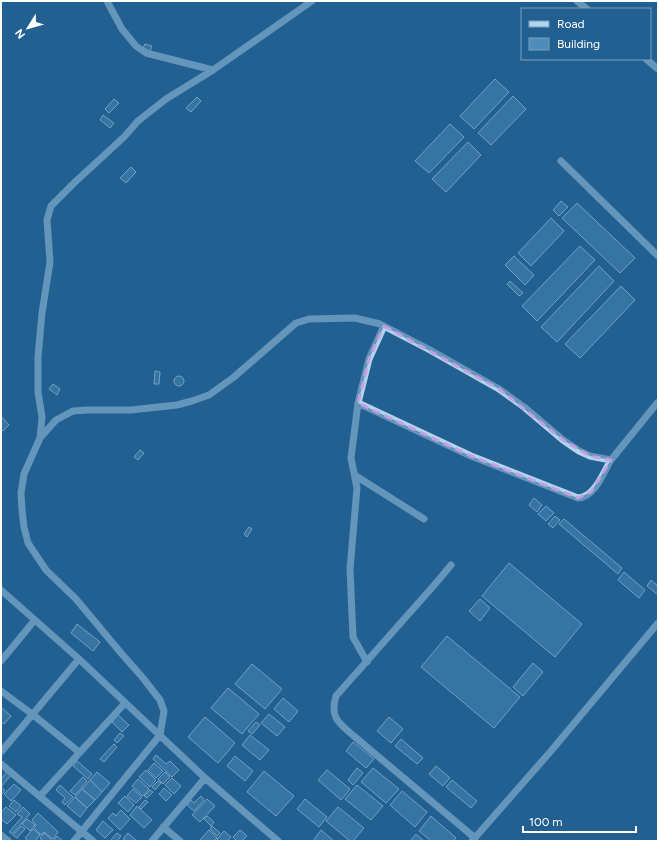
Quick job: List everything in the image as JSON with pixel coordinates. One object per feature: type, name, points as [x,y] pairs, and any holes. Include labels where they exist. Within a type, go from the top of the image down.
[{"type":"street","points":[[108,1],[122,29],[136,46],[146,53],[213,70]]},
{"type":"street","points":[[40,438],[42,417],[38,392],[38,357],[42,313],[50,262],[47,220],[51,206],[124,137],[138,121],[166,99],[213,70],[312,1]]},
{"type":"street","points":[[577,1],[586,8]]},
{"type":"street","points":[[647,60],[658,69]]},
{"type":"street","points":[[561,161],[658,256]]},
{"type":"street","points":[[74,841],[160,735],[164,711],[160,700],[144,678],[121,653],[76,598],[46,570],[28,543],[24,526],[21,493],[24,474],[40,438],[56,420],[73,412],[88,410],[131,410],[177,405],[209,395],[234,378],[296,323],[309,319],[356,318],[384,326],[430,350],[499,389],[579,451],[590,456],[611,460]]},
{"type":"street","points":[[367,662],[353,637],[350,569],[357,488],[356,476],[351,458],[358,403],[369,359],[384,326]]},
{"type":"street","points":[[358,403],[471,456],[578,498],[583,498],[591,492],[611,460],[658,402]]},
{"type":"street","points":[[356,476],[424,519]]},
{"type":"street","points":[[451,565],[336,696],[333,706],[334,715],[339,723],[474,839],[551,751],[658,623]]},
{"type":"street","points":[[1,590],[34,621],[79,659],[205,778],[278,841]]},
{"type":"street","points":[[1,661],[34,621]]},
{"type":"street","points":[[1,752],[79,659]]},
{"type":"street","points":[[1,691],[80,752]]},
{"type":"street","points":[[40,796],[125,702]]},
{"type":"street","points":[[1,764],[93,841]]},
{"type":"street","points":[[152,841],[205,778]]},
{"type":"street","points":[[164,827],[180,841]]},
{"type":"street","points":[[1,835],[8,841]]},
{"type":"highlighted area","points":[[384,326],[499,389],[563,440],[590,456],[611,460],[591,492],[578,498],[471,456],[358,403],[369,359]]},
{"type":"building","points":[[145,44],[152,46],[150,51],[143,48]]},
{"type":"building","points":[[495,79],[509,92],[474,129],[460,116]]},
{"type":"building","points":[[513,96],[526,109],[491,145],[478,133]]},
{"type":"building","points":[[197,97],[201,101],[191,112],[186,108]]},
{"type":"building","points":[[114,99],[119,103],[109,113],[105,109]]},
{"type":"building","points":[[103,115],[114,123],[110,128],[100,120]]},
{"type":"building","points":[[450,124],[464,137],[429,173],[415,161]]},
{"type":"building","points":[[468,142],[481,155],[446,192],[432,179]]},
{"type":"building","points":[[131,167],[136,172],[126,183],[120,178]]},
{"type":"building","points":[[561,201],[568,207],[559,216],[553,210]]},
{"type":"building","points":[[577,203],[635,258],[620,273],[562,218]]},
{"type":"building","points":[[551,218],[564,231],[531,266],[518,253]]},
{"type":"building","points":[[580,246],[595,260],[537,321],[522,306]]},
{"type":"building","points":[[514,256],[534,275],[525,285],[505,265]]},
{"type":"building","points":[[599,266],[614,281],[557,342],[541,327]]},
{"type":"building","points":[[510,281],[523,293],[519,296],[507,284]]},
{"type":"building","points":[[621,286],[635,300],[580,358],[565,344]]},
{"type":"building","points":[[155,371],[160,372],[159,384],[154,384]]},
{"type":"building","points":[[177,376],[181,376],[183,377],[183,385],[177,386],[174,383],[174,379]]},
{"type":"building","points":[[53,384],[60,389],[57,395],[49,389]]},
{"type":"building","points":[[1,416],[9,425],[3,431],[1,429]]},
{"type":"building","points":[[140,450],[144,453],[138,460],[134,457]]},
{"type":"building","points":[[534,498],[542,505],[537,512],[529,505]]},
{"type":"building","points":[[546,506],[554,513],[546,521],[538,514]]},
{"type":"building","points":[[555,516],[560,520],[553,528],[548,524]]},
{"type":"building","points":[[564,519],[622,568],[618,574],[559,524]]},
{"type":"building","points":[[249,527],[252,529],[247,537],[244,534]]},
{"type":"building","points":[[509,563],[582,624],[555,657],[482,596]]},
{"type":"building","points":[[624,572],[645,590],[639,598],[618,580]]},
{"type":"building","points":[[651,580],[658,586],[658,595],[647,586]]},
{"type":"building","points":[[480,599],[490,608],[480,621],[469,611]]},
{"type":"building","points":[[77,624],[100,642],[93,651],[71,633]]},
{"type":"building","points":[[447,636],[520,697],[494,728],[421,667]]},
{"type":"building","points":[[533,663],[543,672],[523,696],[513,687]]},
{"type":"building","points":[[252,664],[282,689],[265,709],[235,684]]},
{"type":"building","points":[[228,688],[259,714],[242,734],[211,708]]},
{"type":"building","points":[[283,698],[298,711],[289,722],[274,709]]},
{"type":"building","points":[[1,707],[11,716],[4,724],[1,722]]},
{"type":"building","points":[[269,714],[285,727],[277,736],[261,723]]},
{"type":"building","points":[[118,715],[129,725],[122,732],[112,722]]},
{"type":"building","points":[[205,717],[235,743],[218,763],[188,737]]},
{"type":"building","points":[[389,717],[403,729],[391,743],[377,731]]},
{"type":"building","points":[[256,722],[260,725],[252,734],[248,731]]},
{"type":"building","points":[[120,733],[124,736],[117,743],[114,740]]},
{"type":"building","points":[[250,735],[269,750],[260,760],[242,745]]},
{"type":"building","points":[[401,739],[423,758],[417,764],[395,746]]},
{"type":"building","points":[[353,742],[374,759],[366,768],[346,751]]},
{"type":"building","points":[[114,744],[117,747],[104,762],[100,759]]},
{"type":"building","points":[[156,755],[166,764],[170,761],[179,770],[172,777],[153,759]]},
{"type":"building","points":[[235,756],[253,771],[245,781],[227,766]]},
{"type":"building","points":[[77,761],[92,774],[88,779],[73,766]]},
{"type":"building","points":[[154,763],[163,771],[156,778],[148,770]]},
{"type":"building","points":[[436,766],[450,778],[443,786],[429,774]]},
{"type":"building","points":[[357,768],[363,773],[353,785],[348,780]]},
{"type":"building","points":[[373,768],[399,789],[386,803],[361,782]]},
{"type":"building","points":[[146,770],[156,780],[150,787],[139,777]]},
{"type":"building","points":[[327,770],[350,789],[341,800],[318,780]]},
{"type":"building","points":[[8,771],[12,774],[1,787],[1,779]]},
{"type":"building","points":[[264,771],[294,796],[276,816],[247,792]]},
{"type":"building","points":[[97,772],[110,783],[102,792],[90,780]]},
{"type":"building","points":[[165,772],[170,777],[163,784],[158,779]]},
{"type":"building","points":[[83,777],[87,781],[75,795],[70,791]]},
{"type":"building","points":[[172,778],[181,786],[174,794],[165,785]]},
{"type":"building","points":[[138,779],[149,789],[143,796],[132,786]]},
{"type":"building","points":[[90,780],[102,792],[95,800],[82,789]]},
{"type":"building","points":[[452,780],[477,801],[471,808],[446,787]]},
{"type":"building","points":[[158,781],[161,783],[155,790],[152,787]]},
{"type":"building","points":[[14,784],[21,790],[11,801],[4,794]]},
{"type":"building","points":[[60,785],[73,797],[65,805],[62,802],[65,798],[56,790]]},
{"type":"building","points":[[357,785],[383,806],[371,820],[345,799]]},
{"type":"building","points":[[1,787],[5,790],[1,795]]},
{"type":"building","points":[[164,788],[172,795],[166,801],[159,794]]},
{"type":"building","points":[[82,789],[95,800],[87,808],[75,797]]},
{"type":"building","points":[[133,789],[142,797],[136,803],[127,796]]},
{"type":"building","points":[[150,790],[153,792],[147,798],[144,796]]},
{"type":"building","points":[[402,791],[427,812],[415,827],[390,805]]},
{"type":"building","points":[[125,796],[134,805],[128,812],[118,803]]},
{"type":"building","points":[[201,796],[204,800],[194,811],[187,805],[191,800],[194,803]]},
{"type":"building","points":[[75,797],[87,808],[80,817],[67,806]]},
{"type":"building","points":[[207,799],[215,806],[200,822],[192,815]]},
{"type":"building","points":[[305,799],[327,817],[319,827],[297,809]]},
{"type":"building","points":[[14,800],[21,806],[16,812],[9,806]]},
{"type":"building","points":[[145,800],[148,802],[141,809],[139,807]]},
{"type":"building","points":[[137,806],[152,820],[144,828],[130,815]]},
{"type":"building","points":[[6,807],[16,815],[7,824],[1,819],[1,812]]},
{"type":"building","points":[[23,807],[30,814],[12,834],[9,832],[22,817],[17,814]]},
{"type":"building","points":[[338,807],[364,828],[353,841],[350,841],[326,821]]},
{"type":"building","points":[[121,810],[130,819],[120,830],[108,818],[113,813],[116,816]]},
{"type":"building","points":[[38,813],[58,832],[53,839],[44,832],[41,835],[34,828],[36,825],[32,820]]},
{"type":"building","points":[[207,816],[214,822],[211,826],[204,819]]},
{"type":"building","points":[[431,816],[456,838],[453,841],[431,841],[419,831]]},
{"type":"building","points":[[27,819],[35,825],[30,831],[22,824]]},
{"type":"building","points":[[103,821],[113,830],[105,838],[96,830]]},
{"type":"building","points":[[21,826],[25,829],[17,838],[13,835]]},
{"type":"building","points":[[212,826],[220,833],[217,836],[210,829]]},
{"type":"building","points":[[33,829],[40,835],[35,841],[28,841],[25,838]]},
{"type":"building","points":[[209,830],[217,838],[214,841],[199,841]]},
{"type":"building","points":[[240,830],[247,836],[242,841],[237,841],[233,837]]},
{"type":"building","points":[[321,830],[334,841],[313,841]]},
{"type":"building","points":[[224,831],[231,837],[227,841],[219,841],[217,839]]},
{"type":"building","points":[[44,833],[52,840],[51,841],[43,841],[40,838]]},
{"type":"building","points":[[117,833],[121,836],[117,841],[110,841]]},
{"type":"building","points":[[128,833],[137,841],[126,841],[123,839]]},
{"type":"building","points":[[416,834],[424,841],[410,841]]},
{"type":"building","points":[[57,836],[63,841],[53,841]]}]
